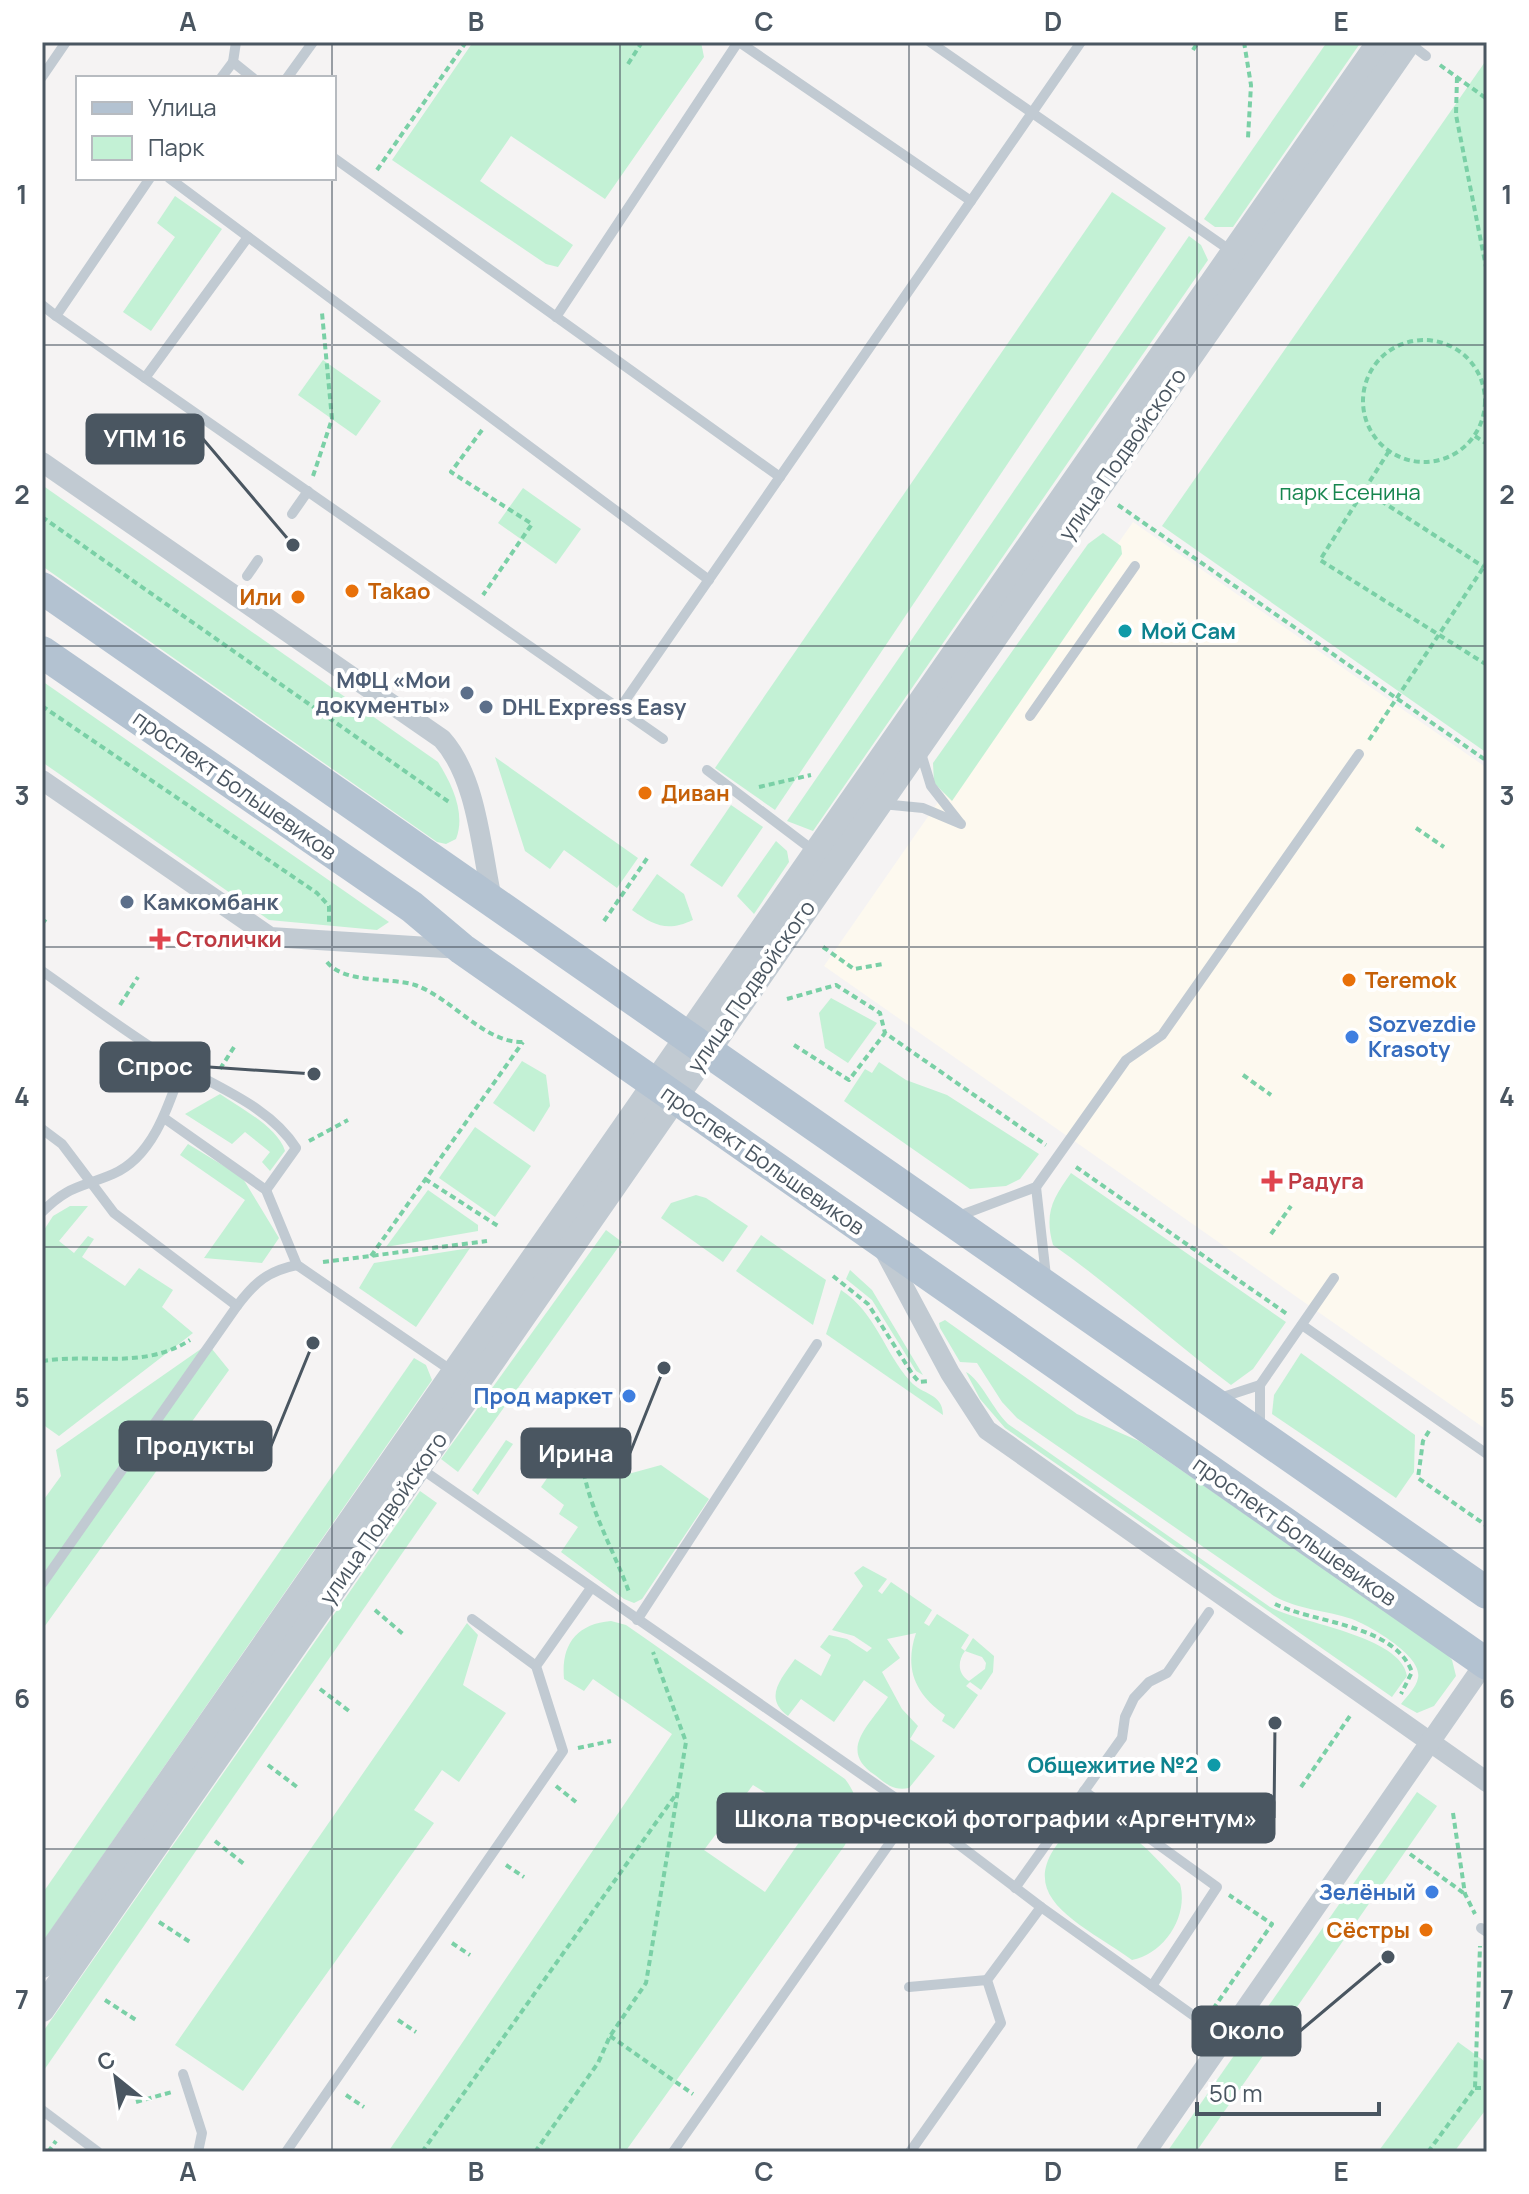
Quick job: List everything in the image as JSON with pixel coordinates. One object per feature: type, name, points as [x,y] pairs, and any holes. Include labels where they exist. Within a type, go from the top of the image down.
[{"type":"main road","points":[[42,588],[436,865],[492,899],[1487,1593]]},
{"type":"main road","name":"проспект Большевиков","points":[[42,652],[412,907],[462,949],[1486,1662]]},
{"type":"street","name":"улица Подвойского","points":[[42,2009],[409,1460],[1243,259],[1380,42]]},
{"type":"street","name":"улица Подвойского","points":[[1243,259],[1412,46]]},
{"type":"street","points":[[42,462],[442,739],[458,756],[466,775],[492,899]]},
{"type":"street","name":"улица Подвойского","points":[[868,798],[918,745],[1077,499]]},
{"type":"street","points":[[42,780],[270,937],[462,949]]},
{"type":"street","points":[[879,1241],[950,1373],[987,1430],[1487,1782]]},
{"type":"street","name":"улица Подвойского","points":[[42,1965],[409,1460]]},
{"type":"street","points":[[1146,2152],[1486,1662]]},
{"type":"lane","points":[[42,77],[66,42]]},
{"type":"lane","points":[[222,76],[233,62],[236,42]]},
{"type":"lane","points":[[288,76],[313,42]]},
{"type":"lane","points":[[556,317],[739,42],[971,201]]},
{"type":"lane","points":[[930,42],[1243,259]]},
{"type":"lane","points":[[620,708],[1081,42]]},
{"type":"lane","points":[[233,62],[250,76]]},
{"type":"lane","points":[[336,159],[780,477]]},
{"type":"lane","points":[[56,316],[149,180]]},
{"type":"lane","points":[[172,180],[709,580]]},
{"type":"lane","points":[[145,378],[248,237]]},
{"type":"lane","points":[[42,305],[663,739]]},
{"type":"lane","points":[[292,514],[308,491]]},
{"type":"lane","points":[[247,576],[258,560]]},
{"type":"lane","points":[[1030,716],[1135,566]]},
{"type":"lane","points":[[868,798],[923,808],[961,824],[931,786],[918,745]]},
{"type":"lane","points":[[951,1219],[1036,1187],[1126,1060],[1162,1035],[1359,754]]},
{"type":"lane","points":[[707,770],[825,859]]},
{"type":"lane","points":[[42,971],[182,1067],[213,1080],[285,1131],[296,1148],[266,1190]]},
{"type":"lane","points":[[42,1212],[65,1190],[112,1175],[132,1163],[164,1118],[182,1067]]},
{"type":"lane","points":[[164,1118],[266,1190],[297,1265],[464,1380]]},
{"type":"lane","points":[[42,1129],[62,1144],[114,1213],[237,1306]]},
{"type":"lane","points":[[1036,1187],[1047,1286]]},
{"type":"lane","points":[[42,1584],[255,1281],[275,1269],[297,1265]]},
{"type":"lane","points":[[1260,1435],[1260,1385],[1334,1278]]},
{"type":"lane","points":[[1302,1325],[1487,1454]]},
{"type":"lane","points":[[637,1620],[817,1344]]},
{"type":"lane","points":[[1212,1401],[1260,1385]]},
{"type":"lane","points":[[409,1460],[913,1810],[1015,1888],[1225,2038]]},
{"type":"lane","points":[[536,1666],[591,1588]]},
{"type":"lane","points":[[1015,1888],[1122,1738],[1125,1717],[1134,1698],[1149,1682],[1167,1673],[1209,1612]]},
{"type":"lane","points":[[286,2152],[563,1751],[536,1666],[472,1619]]},
{"type":"lane","points":[[1084,1791],[1217,1887],[1152,1986]]},
{"type":"lane","points":[[673,2152],[913,1810]]},
{"type":"lane","points":[[909,1987],[987,1980],[1041,1907]]},
{"type":"lane","points":[[910,2152],[1001,2023],[987,1980]]},
{"type":"lane","points":[[183,2074],[202,2133],[198,2152]]},
{"type":"lane","points":[[42,2110],[98,2152]]},
{"type":"path","points":[[368,182],[466,42]]},
{"type":"path","points":[[628,64],[642,42]]},
{"type":"path","points":[[1193,50],[1198,42]]},
{"type":"path","points":[[1244,42],[1251,85],[1248,138]]},
{"type":"path","points":[[1412,46],[1487,99]]},
{"type":"path","points":[[1457,77],[1456,115],[1487,272]]},
{"type":"path","points":[[308,491],[332,419],[320,290]]},
{"type":"path","points":[[1414,341],[1434,341],[1454,347],[1470,360],[1481,378],[1486,397],[1483,418],[1475,436],[1453,455],[1425,462],[1406,460],[1389,451],[1374,437],[1365,418],[1365,388],[1379,361],[1394,348],[1414,341]]},
{"type":"path","points":[[474,606],[532,524],[451,472],[491,417]]},
{"type":"path","points":[[1475,436],[1487,444]]},
{"type":"path","points":[[1389,451],[1320,560],[1487,665]]},
{"type":"path","points":[[1359,754],[1485,564],[1364,490]]},
{"type":"path","points":[[1113,501],[1487,761]]},
{"type":"path","points":[[42,517],[475,819]]},
{"type":"path","points":[[42,706],[317,893],[329,906],[326,956],[332,968],[342,973],[414,985],[442,999],[507,1043],[523,1042],[371,1256]]},
{"type":"path","points":[[737,793],[811,775]]},
{"type":"path","points":[[1416,828],[1444,847]]},
{"type":"path","points":[[604,921],[648,857]]},
{"type":"path","points":[[42,924],[48,916]]},
{"type":"path","points":[[823,947],[854,969],[883,964]]},
{"type":"path","points":[[112,1019],[138,977]]},
{"type":"path","points":[[787,999],[836,985],[880,1013],[885,1033],[1046,1145]]},
{"type":"path","points":[[794,1045],[849,1080],[885,1033]]},
{"type":"path","points":[[213,1080],[236,1044]]},
{"type":"path","points":[[1243,1075],[1271,1095]]},
{"type":"path","points":[[296,1148],[348,1120]]},
{"type":"path","points":[[1076,1167],[1302,1325]]},
{"type":"path","points":[[425,1179],[498,1226]]},
{"type":"path","points":[[1271,1234],[1291,1206]]},
{"type":"path","points":[[297,1265],[487,1241]]},
{"type":"path","points":[[833,1276],[868,1304],[919,1382],[926,1383],[950,1373]]},
{"type":"path","points":[[42,1361],[132,1360],[180,1347],[198,1335]]},
{"type":"path","points":[[1437,1420],[1423,1441],[1418,1478],[1487,1526]]},
{"type":"path","points":[[535,2152],[598,2063],[610,2036],[646,1983],[686,1742],[585,1478],[581,1443]]},
{"type":"path","points":[[1272,1602],[1305,1616],[1351,1625],[1403,1657],[1409,1664],[1412,1679],[1388,1712]]},
{"type":"path","points":[[375,1610],[403,1634]]},
{"type":"path","points":[[320,1689],[349,1711]]},
{"type":"path","points":[[1301,1787],[1353,1711]]},
{"type":"path","points":[[563,1751],[611,1741]]},
{"type":"path","points":[[268,1765],[297,1787]]},
{"type":"path","points":[[544,1778],[576,1802]]},
{"type":"path","points":[[422,2152],[679,1791]]},
{"type":"path","points":[[1428,2152],[1475,2088],[1484,1930],[1465,1894],[1453,1813]]},
{"type":"path","points":[[215,1841],[244,1864]]},
{"type":"path","points":[[492,1854],[524,1877]]},
{"type":"path","points":[[1410,1854],[1465,1894]]},
{"type":"path","points":[[1203,2023],[1272,1924],[1217,1887]]},
{"type":"path","points":[[159,1922],[190,1942]]},
{"type":"path","points":[[105,2000],[136,2020]]},
{"type":"path","points":[[610,2036],[707,2104]]},
{"type":"path","points":[[136,2102],[187,2087]]},
{"type":"path","points":[[1475,2088],[1487,2088]]},
{"type":"shaded area","points":[[1133,522],[1487,768],[1487,1430],[824,966]]},
{"type":"green space","points":[[473,42],[701,42],[704,57],[605,199],[511,136],[480,181],[573,245],[558,267],[546,264],[392,160]]},
{"type":"green space","points":[[1327,42],[1361,42],[1233,227],[1215,227],[1204,219]]},
{"type":"green space","name":"парк Есенина","points":[[1487,59],[1487,753],[1162,526]]},
{"type":"green space","points":[[1112,192],[1166,228],[775,810],[715,768]]},
{"type":"green space","points":[[175,196],[222,229],[151,331],[123,312],[175,237],[157,223]]},
{"type":"green space","points":[[1189,236],[1201,245],[1208,260],[813,831],[787,821]]},
{"type":"green space","points":[[323,360],[381,401],[356,436],[298,395]]},
{"type":"green space","points":[[42,485],[438,762],[458,809],[456,839],[446,844],[437,842],[42,566]]},
{"type":"green space","points":[[523,488],[581,529],[556,564],[498,523]]},
{"type":"green space","points":[[1103,533],[1121,546],[1122,554],[952,801],[934,783],[933,763],[1088,544]]},
{"type":"green space","points":[[42,681],[389,922],[377,930],[269,920],[42,762]]},
{"type":"green space","points":[[495,757],[638,858],[617,888],[564,850],[550,869],[525,851]]},
{"type":"green space","points":[[731,805],[763,827],[722,887],[690,865]]},
{"type":"green space","points":[[776,841],[787,851],[789,862],[754,914],[737,896]]},
{"type":"green space","points":[[657,874],[684,894],[693,920],[676,926],[661,926],[632,910]]},
{"type":"green space","points":[[831,998],[877,1023],[848,1063],[825,1048],[819,1013]]},
{"type":"green space","points":[[522,1061],[546,1075],[550,1106],[534,1132],[493,1103]]},
{"type":"green space","points":[[879,1062],[906,1080],[947,1095],[1039,1154],[1020,1179],[1006,1186],[970,1189],[844,1101],[865,1069],[872,1073]]},
{"type":"green space","points":[[220,1094],[257,1119],[281,1142],[285,1151],[270,1171],[262,1162],[270,1152],[245,1132],[232,1144],[185,1114]]},
{"type":"green space","points":[[475,1127],[531,1166],[495,1217],[439,1178]]},
{"type":"green space","points":[[188,1144],[242,1177],[279,1238],[262,1263],[204,1258],[245,1200],[180,1155]]},
{"type":"green space","points":[[1071,1173],[1286,1322],[1253,1369],[1231,1385],[1053,1245],[1049,1224],[1052,1206]]},
{"type":"green space","points":[[428,1190],[478,1225],[478,1231],[386,1247]]},
{"type":"green space","points":[[696,1195],[706,1198],[748,1226],[723,1262],[661,1218],[671,1203]]},
{"type":"green space","points":[[70,1206],[88,1206],[59,1241],[74,1253],[88,1236],[94,1239],[82,1257],[125,1286],[139,1268],[173,1290],[162,1307],[193,1333],[59,1436],[42,1424],[42,1233],[53,1216]]},
{"type":"green space","points":[[606,1230],[622,1242],[458,1472],[441,1459]]},
{"type":"green space","points":[[761,1235],[826,1280],[813,1325],[736,1271]]},
{"type":"green space","points":[[470,1248],[416,1327],[359,1288],[374,1263]]},
{"type":"green space","points":[[850,1270],[872,1290],[923,1375],[916,1371],[872,1300],[846,1279]]},
{"type":"green space","points":[[841,1290],[863,1310],[910,1381],[940,1402],[943,1415],[826,1334]]},
{"type":"green space","points":[[945,1320],[1077,1414],[1139,1441],[1445,1652],[1452,1660],[1456,1676],[1434,1706],[1417,1713],[1401,1704],[1415,1685],[1417,1669],[1394,1643],[1352,1619],[1274,1596],[1017,1418],[1002,1402],[977,1363],[960,1362],[940,1328],[939,1323]]},
{"type":"green space","points":[[208,1344],[229,1370],[42,1630],[42,1502],[61,1476],[56,1450]]},
{"type":"green space","points":[[1301,1353],[1415,1435],[1414,1472],[1396,1498],[1272,1414],[1274,1395]]},
{"type":"green space","points":[[414,1358],[426,1365],[432,1380],[42,1943],[42,1894]]},
{"type":"green space","points":[[966,1372],[1008,1424],[1270,1607],[1348,1632],[1388,1651],[1401,1662],[1407,1676],[1392,1697],[1005,1428],[980,1399]]},
{"type":"green space","points":[[506,1440],[513,1444],[478,1495],[472,1490]]},
{"type":"green space","points":[[565,1452],[621,1476],[661,1465],[709,1499],[642,1599],[634,1603],[624,1599],[561,1552],[578,1527],[559,1514],[564,1505],[541,1487]]},
{"type":"green space","points":[[420,1491],[437,1503],[42,2073],[42,2033]]},
{"type":"green space","points":[[863,1566],[887,1579],[878,1591],[882,1594],[891,1582],[932,1610],[924,1623],[929,1626],[937,1614],[969,1635],[961,1648],[965,1651],[973,1638],[994,1656],[993,1672],[981,1690],[970,1682],[966,1686],[978,1695],[954,1729],[942,1721],[945,1715],[926,1698],[915,1680],[911,1658],[916,1633],[887,1639],[900,1658],[882,1672],[902,1709],[918,1726],[910,1739],[935,1756],[909,1788],[895,1788],[887,1784],[864,1766],[858,1756],[860,1737],[888,1697],[864,1680],[834,1722],[801,1699],[788,1716],[777,1702],[777,1688],[795,1659],[821,1676],[831,1655],[820,1647],[829,1635],[847,1639],[867,1652],[872,1648],[854,1636],[832,1630],[863,1586],[854,1573]],"holes":[[[965,1651],[982,1657],[986,1663],[985,1669],[969,1681],[961,1671],[962,1655]]]},
{"type":"green space","points":[[611,1621],[626,1625],[845,1779],[857,1803],[853,1826],[845,1845],[625,2152],[388,2152],[672,1734],[593,1679],[584,1691],[564,1679],[565,1656],[573,1638],[599,1623]],"holes":[[[753,1785],[813,1822],[765,1892],[704,1850]]]},
{"type":"green space","points":[[467,1623],[478,1635],[463,1685],[506,1713],[459,1782],[442,1770],[414,1810],[434,1823],[243,2091],[175,2045]]},
{"type":"green space","points":[[1417,1792],[1437,1806],[1196,2152],[1167,2152]]},
{"type":"green space","points":[[1096,1816],[1131,1835],[1180,1884],[1181,1909],[1171,1932],[1154,1950],[1132,1960],[1068,1915],[1053,1900],[1046,1883],[1047,1865],[1058,1843],[1083,1817]]},
{"type":"green space","points":[[1458,2042],[1487,2063],[1487,2108],[1454,2152],[1378,2152]]},
{"type":"place","name":"УПМ 16","points":[[293,545]]},
{"type":"place","name":"Takao","points":[[352,591]]},
{"type":"place","name":"Или","points":[[298,597]]},
{"type":"place","name":"Мой Сам","points":[[1125,631]]},
{"type":"place","name":"МФЦ «Мои документы»","points":[[467,693]]},
{"type":"place","name":"DHL Express Easy","points":[[486,707]]},
{"type":"place","name":"Диван","points":[[645,793]]},
{"type":"place","name":"Камкомбанк","points":[[127,902]]},
{"type":"place","name":"Столички","points":[[160,939]]},
{"type":"place","name":"Teremok","points":[[1349,980]]},
{"type":"place","name":"Sozvezdie Krasoty","points":[[1352,1037]]},
{"type":"place","name":"Спрос","points":[[314,1074]]},
{"type":"place","name":"Радуга","points":[[1272,1181]]},
{"type":"place","name":"Продукты","points":[[313,1343]]},
{"type":"place","name":"Ирина","points":[[664,1368]]},
{"type":"place","name":"Прод маркет","points":[[629,1396]]},
{"type":"place","name":"Школа творческой фотографии «Аргентум»","points":[[1275,1723]]},
{"type":"place","name":"Общежитие №2","points":[[1214,1765]]},
{"type":"place","name":"Зелёный","points":[[1432,1892]]},
{"type":"place","name":"Сёстры","points":[[1426,1930]]},
{"type":"place","name":"Около","points":[[1388,1957]]}]
